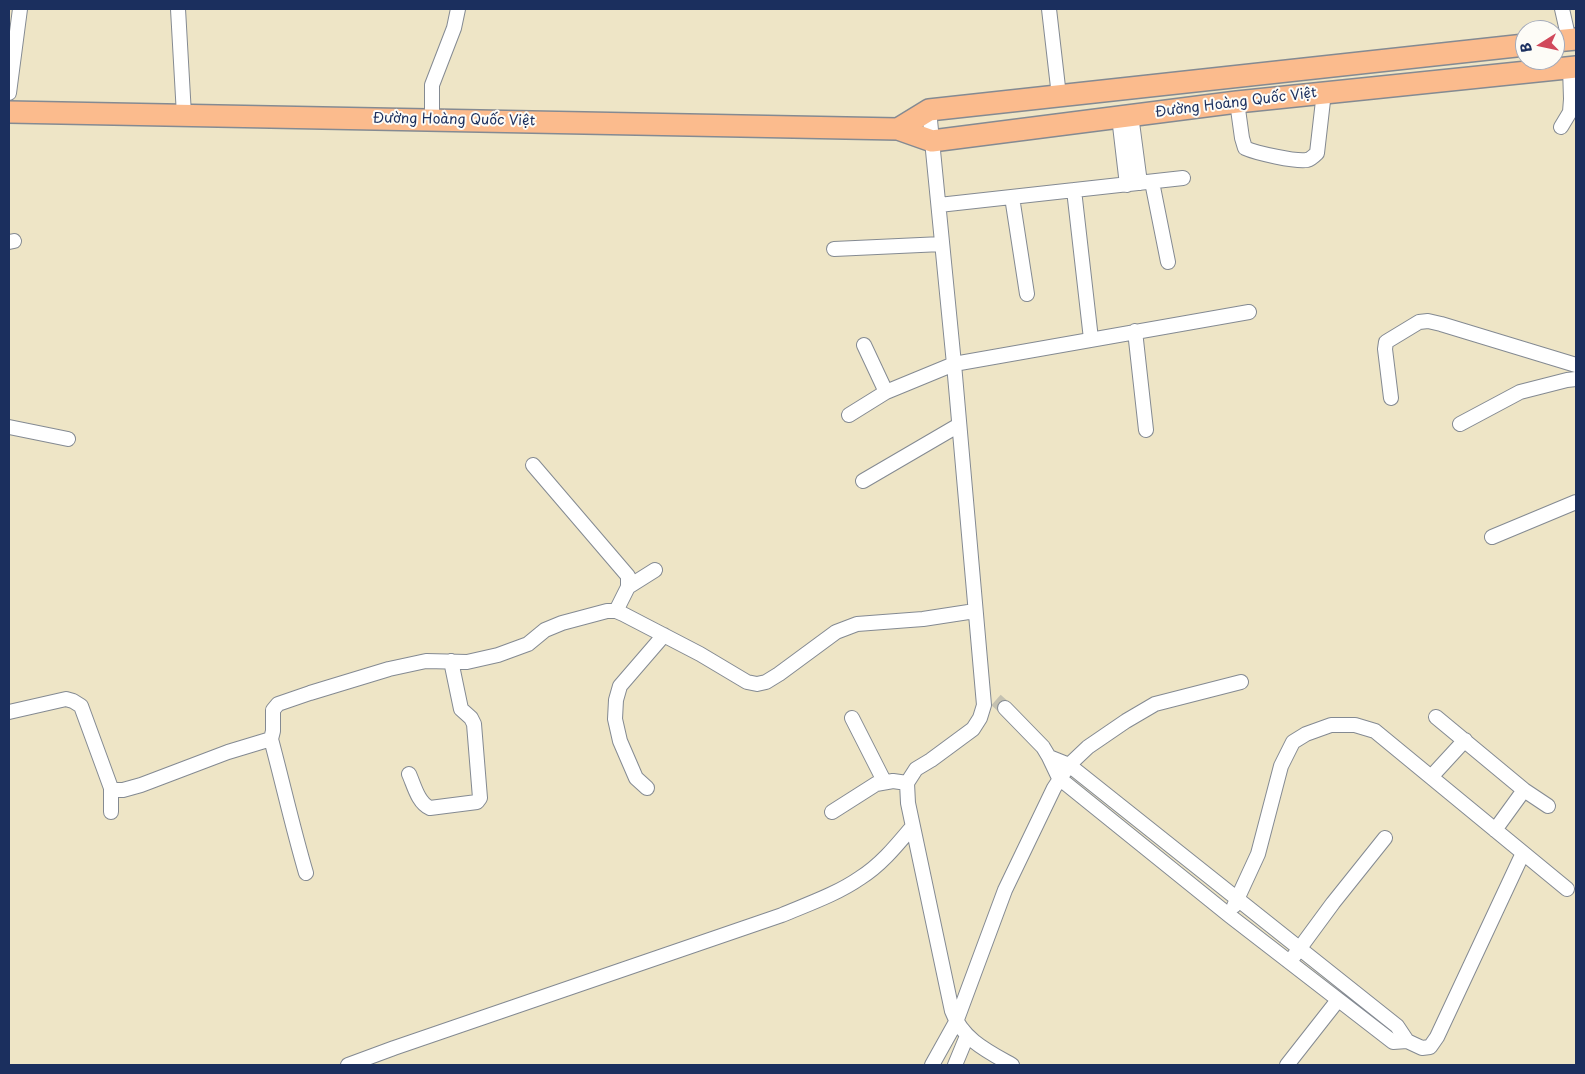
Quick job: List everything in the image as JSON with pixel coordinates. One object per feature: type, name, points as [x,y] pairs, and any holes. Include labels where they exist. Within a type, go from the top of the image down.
[{"type":"highway","name":"Đường Hoàng Quốc Việt","points":[[898,129],[929,110],[1515,46]]},
{"type":"highway","name":"Đường Hoàng Quốc Việt","points":[[9,112],[898,129],[932,141],[1237,102],[1573,67]]},
{"type":"street","points":[[9,93],[20,9]]},
{"type":"street","points":[[178,9],[184,115]]},
{"type":"street","points":[[432,120],[432,85],[454,28],[458,9]]},
{"type":"street","points":[[1049,9],[1059,96]]},
{"type":"street","points":[[1562,9],[1567,40]]},
{"type":"street","points":[[1561,127],[1570,112],[1573,67]]},
{"type":"street","points":[[1237,102],[1245,148],[1253,152],[1309,160],[1317,153],[1324,92]]},
{"type":"street","points":[[929,110],[954,364],[984,705],[980,718],[973,729],[916,769],[907,783],[908,803],[952,1011],[956,1022],[967,1036],[982,1049],[1012,1065]]},
{"type":"street","points":[[1125,116],[1140,183],[1168,262]]},
{"type":"street","points":[[938,205],[1183,178]]},
{"type":"street","points":[[1074,190],[1091,339]]},
{"type":"street","points":[[1012,197],[1027,294]]},
{"type":"street","points":[[834,249],[942,244]]},
{"type":"street","points":[[849,415],[886,392],[954,364],[1249,312]]},
{"type":"street","points":[[1391,398],[1385,349],[1386,342],[1419,322],[1428,321],[1441,324],[1576,364]]},
{"type":"street","points":[[1135,331],[1146,430]]},
{"type":"street","points":[[864,345],[886,392]]},
{"type":"street","points":[[1460,424],[1520,392],[1576,379]]},
{"type":"street","points":[[863,481],[959,425]]},
{"type":"street","points":[[9,427],[68,439]]},
{"type":"street","points":[[532,464],[628,576],[628,587],[616,611]]},
{"type":"street","points":[[1492,537],[1576,502]]},
{"type":"street","points":[[628,587],[655,570]]},
{"type":"street","points":[[306,873],[289,816],[284,788],[271,740],[273,710],[278,704],[310,692],[389,669],[426,661],[467,662],[498,655],[528,644],[545,630],[562,623],[606,611],[616,611],[700,654],[747,682],[757,684],[766,682],[836,632],[857,624],[924,619],[975,611]]},
{"type":"street","points":[[647,788],[636,778],[620,741],[615,719],[616,700],[620,686],[664,635]]},
{"type":"street","points":[[409,774],[421,801],[430,808],[477,802],[480,798],[474,724],[471,718],[461,709],[450,661]]},
{"type":"street","points":[[932,1065],[956,1022],[1005,890],[1059,778],[1069,764],[1088,747],[1155,704],[1241,682]]},
{"type":"street","points":[[982,689],[1000,704],[1046,752],[1069,764],[1397,1026],[1407,1041]]},
{"type":"street","points":[[9,712],[66,699],[81,706],[111,788],[111,812]]},
{"type":"street","points":[[1436,717],[1524,790],[1548,806]]},
{"type":"street","points":[[852,718],[884,781]]},
{"type":"street","points":[[1230,916],[1258,854],[1281,766],[1294,742],[1306,734],[1331,725],[1355,725],[1375,731],[1566,889]]},
{"type":"street","points":[[111,788],[123,790],[141,785],[228,752],[271,740]]},
{"type":"street","points":[[1430,777],[1465,740]]},
{"type":"street","points":[[1046,752],[1059,778],[1230,916],[1393,1042],[1407,1041],[1422,1048],[1430,1047],[1437,1037],[1523,853]]},
{"type":"street","points":[[832,812],[876,784],[893,780],[907,783]]},
{"type":"street","points":[[1495,830],[1524,790]]},
{"type":"street","points":[[348,1065],[782,915],[860,879],[880,862],[913,826]]},
{"type":"street","points":[[1289,962],[1385,838]]},
{"type":"street","points":[[1287,1065],[1338,1000]]},
{"type":"street","points":[[955,1065],[967,1036]]},
{"type":"tunnel","points":[[996,700],[1005,708]]}]
